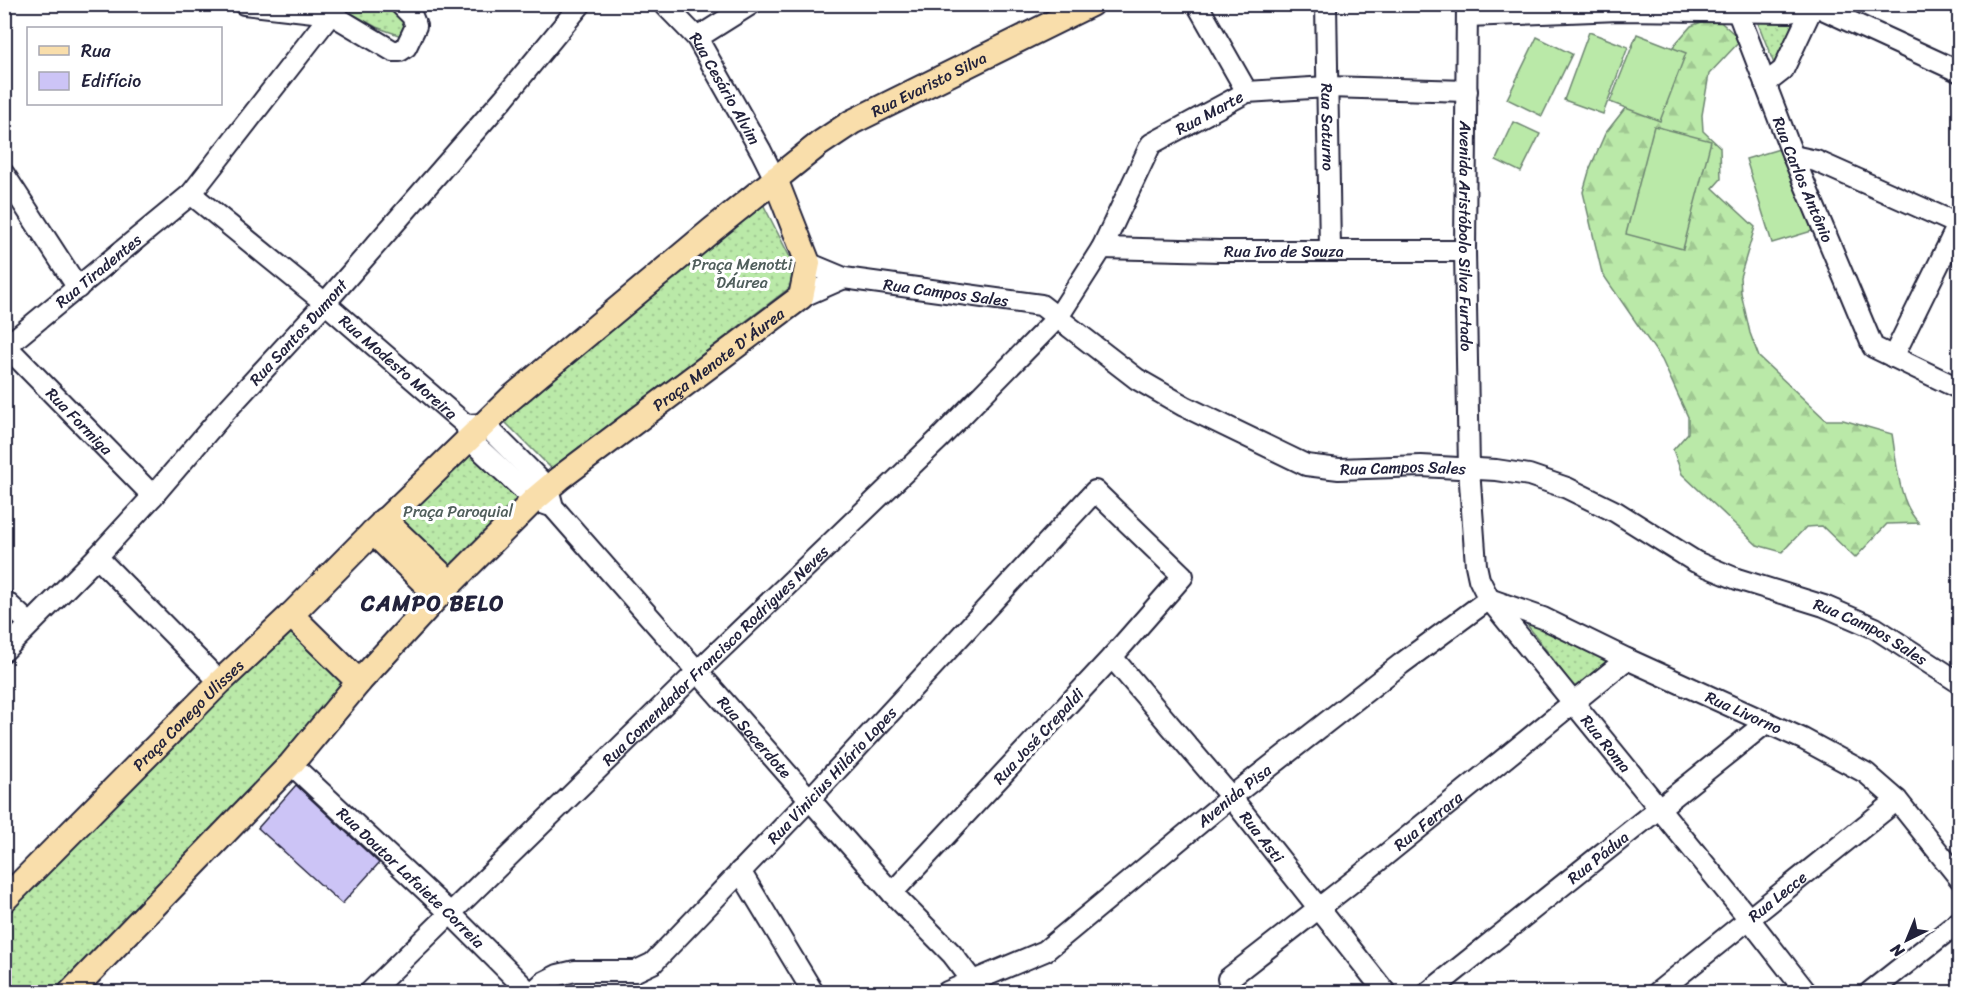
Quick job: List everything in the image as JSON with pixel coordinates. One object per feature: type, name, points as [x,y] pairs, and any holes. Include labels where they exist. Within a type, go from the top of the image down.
[{"type":"main road","name":"Rua Evaristo Silva","points":[[776,179],[819,144],[852,122],[1091,4]]},
{"type":"main road","points":[[444,589],[379,526],[473,429],[776,179],[808,263]]},
{"type":"main road","name":"Praça Menote D'Áurea","points":[[354,688],[444,589],[545,498],[801,297],[808,263]]},
{"type":"main road","name":"Praça Conego Ulisses","points":[[8,891],[379,526]]},
{"type":"main road","points":[[71,993],[291,764],[354,688],[291,615]]},
{"type":"street","points":[[244,4],[333,9],[393,51],[400,51],[406,46],[416,26],[412,16],[400,4]]},
{"type":"street","name":"Rua Santos Dumont","points":[[4,651],[97,557],[153,496],[504,98],[581,4]]},
{"type":"street","name":"Rua Cesário Alvim","points":[[664,4],[698,38],[776,179]]},
{"type":"street","points":[[698,38],[751,4]]},
{"type":"street","points":[[1197,4],[1247,92]]},
{"type":"street","name":"Rua Saturno","points":[[1326,4],[1330,250]]},
{"type":"street","points":[[1765,84],[1783,70],[1814,5]]},
{"type":"street","points":[[1467,10],[1619,7],[1790,12],[1814,5],[1959,72]]},
{"type":"street","name":"Rua Tiradentes","points":[[5,347],[191,194],[333,9]]},
{"type":"street","name":"Avenida Aristóbolo Silva Furtado","points":[[1467,10],[1465,251],[1468,469]]},
{"type":"street","name":"Rua Carlos Antônio","points":[[1737,10],[1793,156],[1873,347],[1893,357]]},
{"type":"street","name":"Rua Marte","points":[[1058,317],[1102,248],[1151,144],[1247,92],[1327,87],[1467,91]]},
{"type":"street","points":[[1793,156],[1816,161],[1959,224],[1893,357],[1959,389]]},
{"type":"street","points":[[4,174],[78,288]]},
{"type":"street","name":"Rua Modesto Moreira","points":[[191,194],[325,303],[473,429]]},
{"type":"street","name":"Rua Ivo de Souza","points":[[1102,248],[1220,251],[1465,251]]},
{"type":"street","name":"Rua Campos Sales","points":[[808,263],[843,278],[1041,305],[1137,380],[1184,406],[1306,465],[1339,469],[1421,466],[1496,470],[1529,475],[1567,488],[1616,512],[1696,562],[1737,579],[1824,606],[1875,628],[1959,683]]},
{"type":"street","points":[[801,297],[843,278]]},
{"type":"street","name":"Rua Comendador Francisco Rodrigues Neves","points":[[370,993],[696,673],[939,439],[1058,317]]},
{"type":"street","name":"Rua Formiga","points":[[5,347],[153,496]]},
{"type":"street","points":[[473,429],[545,498]]},
{"type":"street","name":"Rua Roma","points":[[1468,469],[1476,565],[1479,579],[1489,599],[1750,920],[1806,993]]},
{"type":"street","name":"Rua Vinicius Hilário Lopes","points":[[531,993],[544,982],[558,975],[575,972],[636,971],[652,963],[809,800],[1095,491],[1183,576]]},
{"type":"street","name":"Rua Sacerdote","points":[[545,498],[696,673],[892,893],[952,954],[977,987]]},
{"type":"street","points":[[97,557],[220,682]]},
{"type":"street","name":"Rua José Crepaldi","points":[[892,893],[1112,657],[1183,576]]},
{"type":"street","name":"Rua Livorno","points":[[1489,599],[1543,618],[1627,659],[1767,722],[1866,772],[1897,800],[1959,879]]},
{"type":"street","name":"Avenida Pisa","points":[[947,993],[977,987],[1045,951],[1231,797],[1401,664],[1489,599]]},
{"type":"street","points":[[4,600],[30,624]]},
{"type":"street","name":"Rua Asti","points":[[1112,657],[1231,797],[1385,993]]},
{"type":"street","name":"Rua Ferrara","points":[[1228,979],[1627,659]]},
{"type":"street","name":"Rua Pádua","points":[[1429,993],[1767,722]]},
{"type":"street","name":"Rua Doutor Lafaiete Correia","points":[[291,764],[451,914],[531,993]]},
{"type":"street","name":"Rua Lecce","points":[[1658,993],[1897,800]]},
{"type":"street","points":[[740,871],[813,993]]},
{"type":"street","points":[[1870,993],[1959,921]]},
{"type":"green space","points":[[353,5],[397,5],[409,16],[407,38],[376,27],[351,13]]},
{"type":"green space","points":[[1715,17],[1741,40],[1709,74],[1702,115],[1703,131],[1720,147],[1721,179],[1713,188],[1755,227],[1740,277],[1741,293],[1750,333],[1759,357],[1826,420],[1843,420],[1892,434],[1903,493],[1912,514],[1919,523],[1887,524],[1855,558],[1822,526],[1806,527],[1782,552],[1757,545],[1682,474],[1673,450],[1688,433],[1688,417],[1662,360],[1602,273],[1583,192],[1590,168],[1605,134],[1691,26]]},
{"type":"green space","points":[[1756,18],[1800,20],[1776,69]]},
{"type":"green space","points":[[1589,32],[1628,47],[1603,114],[1564,100]]},
{"type":"green space","points":[[1637,34],[1686,53],[1660,121],[1610,102]]},
{"type":"green space","points":[[1537,37],[1572,54],[1542,116],[1507,99]]},
{"type":"green space","points":[[1514,122],[1540,134],[1521,172],[1496,160]]},
{"type":"green space","points":[[1654,126],[1711,141],[1683,249],[1626,234]]},
{"type":"green space","points":[[1786,147],[1812,231],[1772,243],[1746,159]]},
{"type":"green space","name":"Praça Menotti DÁurea","points":[[763,204],[801,279],[552,469],[500,417]]},
{"type":"green space","name":"Praça Paroquial","points":[[469,446],[523,496],[447,574],[395,525]]},
{"type":"green space","points":[[1522,618],[1616,661],[1577,691]]},
{"type":"green space","points":[[291,629],[345,682],[344,690],[63,992],[5,992],[4,908]]},
{"type":"building","points":[[296,785],[379,863],[342,904],[258,828]]},
{"type":"district","name":"CAMPO BELO","points":[[433,603]]}]
